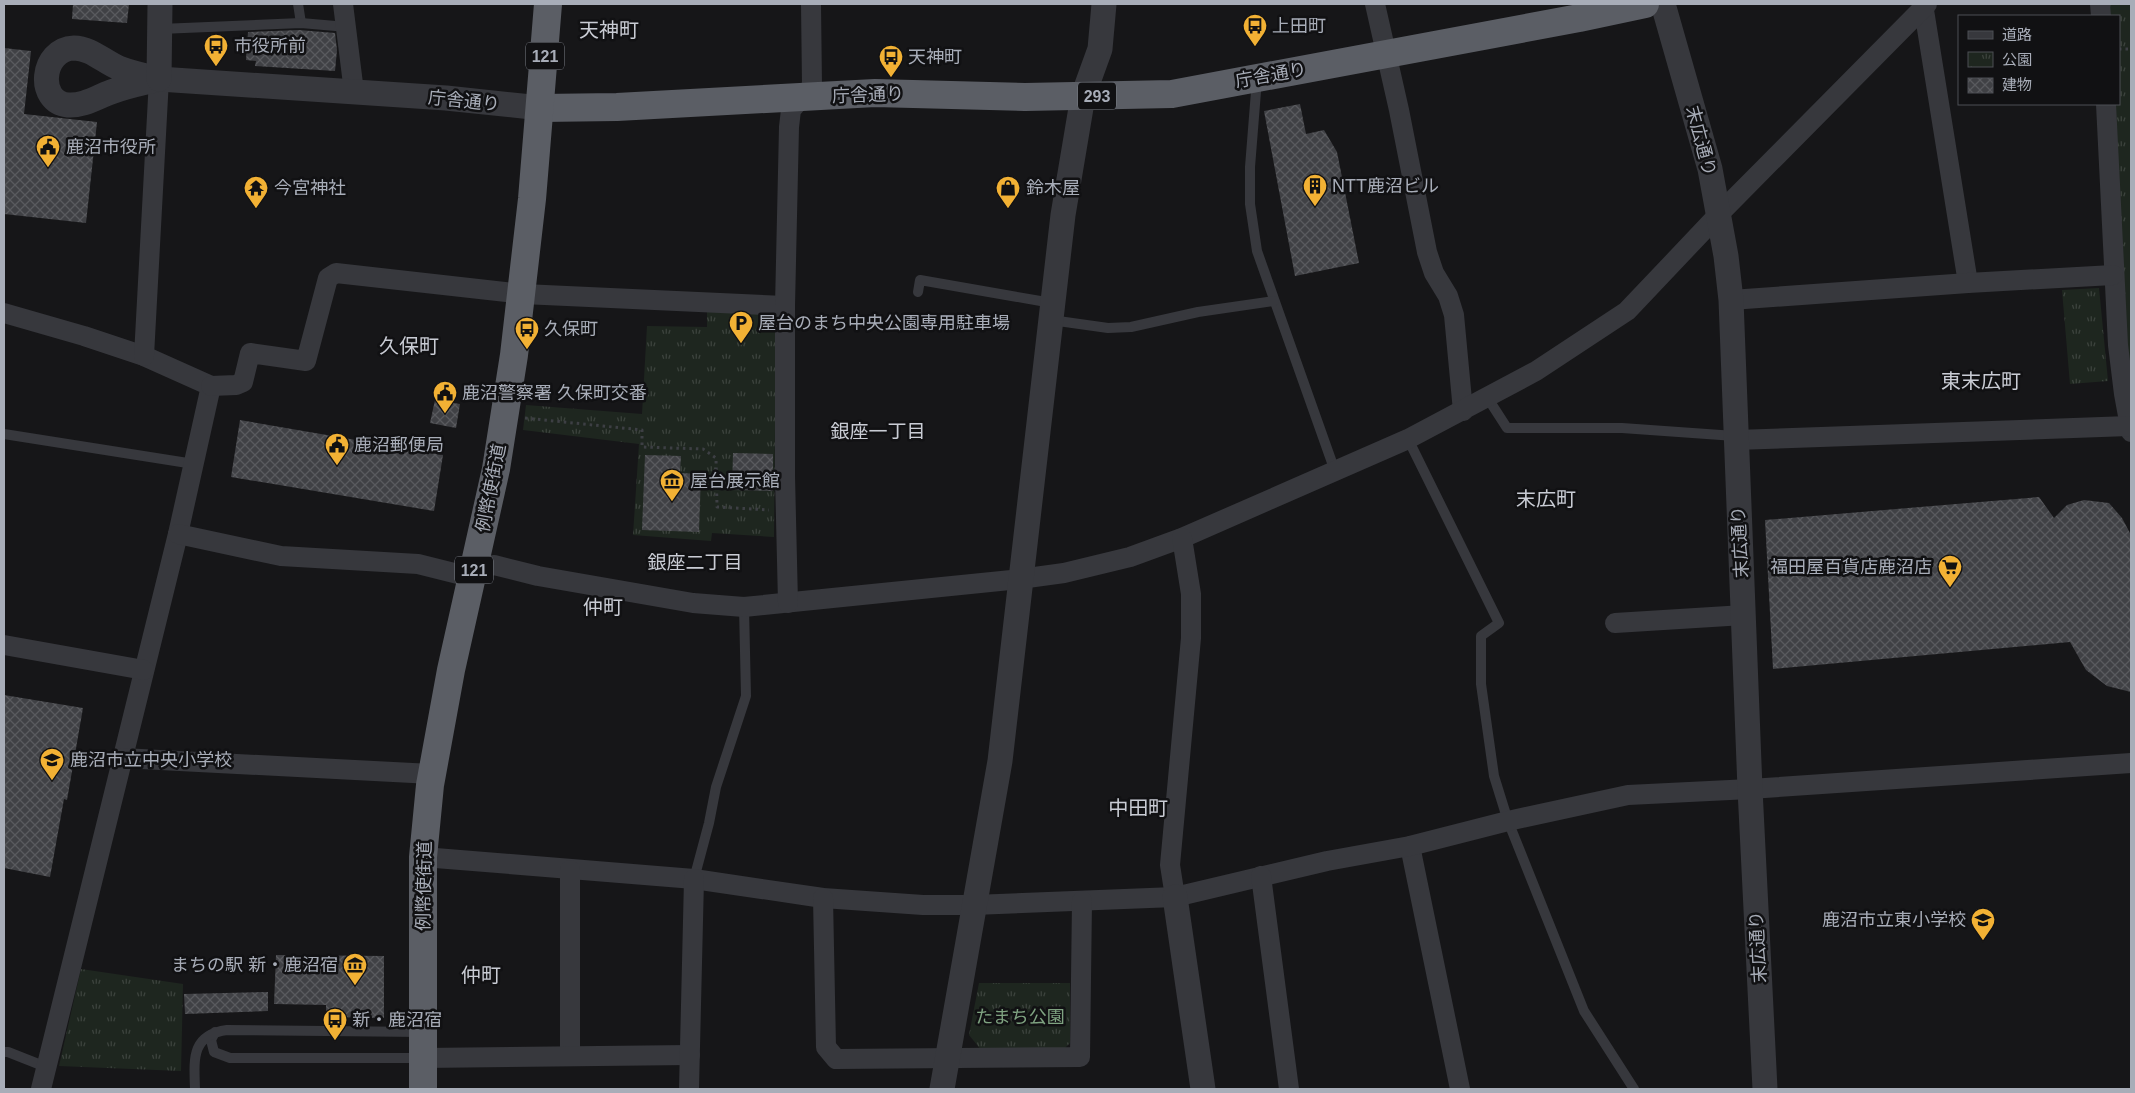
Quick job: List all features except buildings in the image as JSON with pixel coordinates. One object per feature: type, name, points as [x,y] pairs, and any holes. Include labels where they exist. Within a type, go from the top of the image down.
[{"type":"highway","name":"例幣使街道","points":[[423,1089],[423,857],[432,774],[449,679],[494,477],[505,416],[523,294],[548,4]]},
{"type":"highway","name":"庁舎通り","points":[[540,108],[617,107],[876,93],[1082,96],[1172,94],[1645,4]]},
{"type":"street","points":[[144,356],[159,79],[160,4]]},
{"type":"street","points":[[344,4],[354,92]]},
{"type":"street","points":[[788,603],[785,306],[789,127],[791,110],[812,86],[811,4]]},
{"type":"street","points":[[942,1089],[973,905],[1000,761],[1063,215],[1082,96],[1100,49],[1104,4]]},
{"type":"street","points":[[1375,4],[1409,156],[1427,252],[1434,273],[1448,296],[1454,315],[1463,411]]},
{"type":"street","name":"末広通り","points":[[1662,4],[1710,169],[1719,214],[1731,300],[1750,789],[1765,1089]]},
{"type":"street","points":[[178,534],[281,556],[410,563],[458,574],[494,565],[538,576],[693,603],[744,607],[1020,579],[1064,573],[1130,557],[1182,538],[1408,439],[1536,371],[1627,311],[1719,214],[1925,5]]},
{"type":"street","points":[[1925,5],[1968,283]]},
{"type":"street","name":"庁舎通り","points":[[159,79],[446,98],[540,108]]},
{"type":"street","points":[[1736,438],[2130,429],[2120,355],[2114,275],[2106,105]]},
{"type":"street","points":[[4,313],[84,336],[144,356],[211,386],[236,386],[243,382],[250,353],[306,361],[328,278],[336,272],[523,294],[785,306]]},
{"type":"street","points":[[1731,300],[1968,283],[2114,275]]},
{"type":"street","points":[[41,1089],[178,534],[211,386]]},
{"type":"street","points":[[1182,538],[1191,594],[1191,638],[1170,865],[1203,1089]]},
{"type":"street","points":[[1615,623],[1744,616]]},
{"type":"street","points":[[4,645],[144,670]]},
{"type":"street","points":[[122,758],[432,774]]},
{"type":"street","points":[[423,857],[694,879],[823,898],[923,905],[973,905],[1175,897],[1327,861],[1410,846],[1508,821],[1628,795],[1750,789],[2131,763]]},
{"type":"street","points":[[1410,846],[1460,1089]]},
{"type":"street","points":[[570,870],[570,1056]]},
{"type":"street","points":[[1261,876],[1289,1089]]},
{"type":"street","points":[[689,1089],[694,879]]},
{"type":"street","points":[[823,898],[826,1047],[836,1058],[1080,1057],[1082,901]]},
{"type":"street","points":[[423,1045],[570,1056],[690,1056]]},
{"type":"lane","points":[[298,4],[301,23]]},
{"type":"lane","points":[[160,29],[301,23],[347,27]]},
{"type":"lane","points":[[1257,78],[1250,167],[1250,204],[1257,251],[1334,471]]},
{"type":"lane","points":[[918,292],[920,280],[1052,312],[1108,328],[1132,327],[1198,312],[1274,302]]},
{"type":"lane","points":[[1487,397],[1507,428],[1622,428],[1736,438]]},
{"type":"lane","points":[[4,434],[194,464]]},
{"type":"lane","points":[[1408,439],[1499,622],[1481,636],[1481,684],[1494,776],[1508,821],[1584,1011],[1634,1089]]},
{"type":"lane","points":[[694,879],[709,823],[716,787],[746,696],[744,607]]},
{"type":"lane","points":[[195,1089],[197,1050],[207,1036],[216,1032],[227,1030],[423,1045]]},
{"type":"lane","points":[[216,1032],[211,1040],[214,1052],[230,1058],[423,1045]]},
{"type":"lane","points":[[4,1052],[46,1067]]},
{"type":"path","points":[[505,416],[642,430],[642,447],[703,449],[716,458],[717,507],[786,511]]},
{"type":"green space","points":[[2107,4],[2131,4],[2131,390],[2126,360],[2112,105],[2120,105],[2120,15],[2108,15]]},
{"type":"green space","points":[[2099,288],[2108,381],[2070,384],[2062,290]]},
{"type":"green space","points":[[707,311],[776,314],[774,537],[712,533],[711,541],[633,535],[639,444],[523,430],[526,405],[642,414],[647,326],[707,327]]},
{"type":"green space","points":[[81,969],[183,984],[181,1071],[59,1066]]},
{"type":"green space","name":"たまち公園","points":[[979,983],[1070,983],[1070,1043],[1063,1050],[982,1051],[969,1035]]},
{"type":"place","name":"上田町","points":[[1255,47]]},
{"type":"place","name":"市役所前","points":[[216,67]]},
{"type":"place","name":"天神町","points":[[891,78]]},
{"type":"place","name":"鹿沼市役所","points":[[48,168]]},
{"type":"place","name":"NTT鹿沼ビル","points":[[1315,207]]},
{"type":"place","name":"今宮神社","points":[[256,209]]},
{"type":"place","name":"鈴木屋","points":[[1008,209]]},
{"type":"place","name":"屋台のまち中央公園専用駐車場","points":[[741,344]]},
{"type":"place","name":"久保町","points":[[527,350]]},
{"type":"place","name":"鹿沼警察署 久保町交番","points":[[445,414]]},
{"type":"place","name":"鹿沼郵便局","points":[[337,466]]},
{"type":"place","name":"屋台展示館","points":[[672,502]]},
{"type":"place","name":"福田屋百貨店鹿沼店","points":[[1950,588]]},
{"type":"place","name":"鹿沼市立中央小学校","points":[[52,781]]},
{"type":"place","name":"鹿沼市立東小学校","points":[[1983,941]]},
{"type":"place","name":"まちの駅 新・鹿沼宿","points":[[355,986]]},
{"type":"place","name":"新・鹿沼宿","points":[[335,1041]]},
{"type":"district","name":"天神町","points":[[609,30]]},
{"type":"district","name":"久保町","points":[[409,346]]},
{"type":"district","name":"東末広町","points":[[1981,381]]},
{"type":"district","name":"銀座一丁目","points":[[878,431]]},
{"type":"district","name":"末広町","points":[[1546,499]]},
{"type":"district","name":"銀座二丁目","points":[[695,562]]},
{"type":"district","name":"仲町","points":[[603,607]]},
{"type":"district","name":"中田町","points":[[1138,808]]},
{"type":"district","name":"仲町","points":[[481,975]]}]
